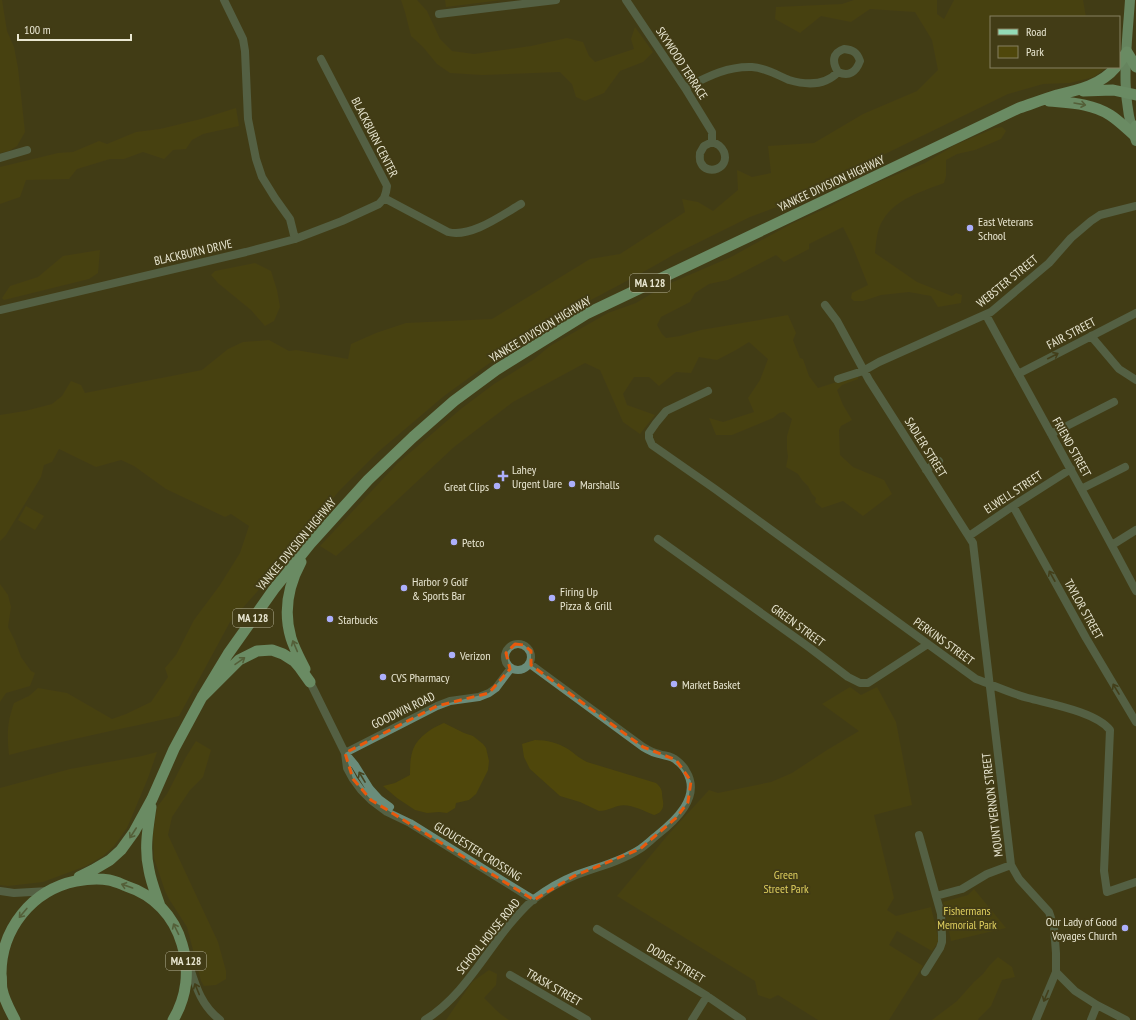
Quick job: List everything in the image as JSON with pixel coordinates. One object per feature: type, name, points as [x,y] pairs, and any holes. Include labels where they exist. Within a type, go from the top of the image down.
[{"type":"highway","points":[[1120,62],[1127,52],[1136,67]]},
{"type":"highway","points":[[1069,93],[1096,83],[1105,78],[1115,68]]},
{"type":"highway","name":"MA 128","points":[[1042,100],[1069,93],[1099,90],[1113,90],[1131,94]]},
{"type":"highway","points":[[1042,100],[1077,103],[1098,109],[1112,116],[1135,134]]},
{"type":"highway","name":"YANKEE DIVISION HIGHWAY","points":[[202,697],[228,654],[269,595],[310,544],[368,480],[413,437],[454,401],[496,370],[586,314],[1019,108],[1042,100]]},
{"type":"highway","points":[[310,544],[298,566],[290,587],[287,604],[287,618],[291,638],[310,682]]},
{"type":"highway","points":[[202,697],[239,660],[257,651],[272,650],[283,654],[294,661],[310,682]]},
{"type":"highway","name":"MA 128","points":[[14,1020],[1,989],[1,964],[8,936],[15,922],[23,911],[36,899],[49,891],[93,870],[110,860],[121,850],[134,832],[152,799],[174,748],[202,697]]},
{"type":"highway","name":"MA 128","points":[[152,799],[147,832],[148,868],[160,906],[173,922],[181,939],[187,966],[186,983],[182,1001],[173,1020]]},
{"type":"highway","points":[[66,883],[88,879],[109,880],[138,890],[160,906]]},
{"type":"main road","points":[[1130,0],[1132,28],[1127,52],[1131,94],[1128,108],[1135,134]]},
{"type":"street","points":[[224,0],[243,39],[245,51],[248,119],[256,159],[262,177],[290,219],[295,239]]},
{"type":"street","points":[[439,14],[556,0]]},
{"type":"street","name":"SKYWOOD TERRACE","points":[[626,0],[685,88],[712,132],[712,142]]},
{"type":"street","name":"BLACKBURN CENTER","points":[[321,59],[387,186],[384,198]]},
{"type":"street","points":[[685,88],[722,70],[734,68],[752,67],[765,69],[801,83],[813,84],[825,82],[838,72]]},
{"type":"street","points":[[0,158],[27,150]]},
{"type":"street","points":[[384,198],[454,234],[466,232],[483,226],[521,204]]},
{"type":"street","name":"BLACKBURN DRIVE","points":[[0,310],[295,239],[342,221],[379,204],[384,198]]},
{"type":"street","name":"WEBSTER STREET","points":[[838,379],[863,371],[879,362],[986,315],[1050,263],[1071,238],[1091,221],[1100,215],[1136,206]]},
{"type":"street","name":"SADLER STREET","points":[[825,305],[837,321],[863,371],[969,536]]},
{"type":"street","name":"FAIR STREET","points":[[1018,374],[1136,314]]},
{"type":"street","name":"FRIEND STREET","points":[[986,315],[1136,591]]},
{"type":"street","points":[[1091,336],[1118,369],[1136,380]]},
{"type":"street","name":"PERKINS STREET","points":[[708,391],[666,411],[649,433],[649,438],[652,445],[725,496],[976,679],[1028,698],[1090,716],[1107,725],[1110,730],[1104,871],[1107,892],[1136,882]]},
{"type":"street","points":[[1051,434],[1114,402]]},
{"type":"street","points":[[926,470],[939,461]]},
{"type":"street","points":[[1081,489],[1124,467]]},
{"type":"street","name":"ELWELL STREET","points":[[969,536],[1071,469]]},
{"type":"street","name":"TAYLOR STREET","points":[[1013,506],[1086,638],[1136,722]]},
{"type":"street","points":[[1112,545],[1136,530]]},
{"type":"street","name":"MOUNT VERNON STREET","points":[[969,536],[973,543],[1011,865],[1018,879],[1049,912],[1054,927],[1056,972]]},
{"type":"street","name":"GREEN STREET","points":[[658,539],[685,557],[848,677],[860,683],[868,683],[928,644]]},
{"type":"street","points":[[515,644],[524,645],[528,648],[532,656],[530,664],[523,670],[515,670],[511,668],[506,662],[506,653],[508,649],[515,644]]},
{"type":"street","name":"SCHOOL HOUSE ROAD","points":[[425,1020],[439,1011],[455,996],[517,915],[534,900],[554,886],[574,876],[616,861],[640,849],[677,817],[688,802],[691,791],[691,781],[684,767],[676,760],[668,756],[651,752],[643,747],[530,664]]},
{"type":"street","name":"GOODWIN ROAD","points":[[345,752],[437,706],[450,701],[479,697],[489,693],[496,688],[511,668]]},
{"type":"street","name":"GLOUCESTER CROSSING","points":[[310,682],[345,752],[348,769],[353,779],[371,800],[387,812],[410,822],[534,900]]},
{"type":"street","points":[[919,835],[941,914],[942,942],[940,948],[925,972]]},
{"type":"street","points":[[936,896],[962,889],[987,874],[1011,865]]},
{"type":"street","points":[[0,891],[14,893],[49,891]]},
{"type":"street","name":"DODGE STREET","points":[[597,929],[707,996],[742,1020]]},
{"type":"street","points":[[185,952],[198,993],[213,1015],[220,1020]]},
{"type":"street","points":[[1036,1020],[1056,972],[1075,991],[1097,1005],[1126,1020]]},
{"type":"street","name":"TRASK STREET","points":[[510,975],[587,1020]]},
{"type":"street","points":[[692,1020],[707,996]]},
{"type":"street","points":[[1091,1020],[1097,1005]]},
{"type":"highlighted area","points":[[515,644],[524,645],[531,651],[531,665],[643,747],[676,760],[691,781],[688,802],[677,817],[640,849],[574,876],[534,900],[371,800],[353,779],[345,753],[437,706],[489,693],[510,669],[506,653]]},
{"type":"green space","points":[[0,0],[2,0],[7,31],[14,47],[18,68],[25,132],[17,146],[9,151],[0,153]]},
{"type":"green space","points":[[401,0],[417,0],[427,11],[440,39],[452,51],[474,54],[531,46],[567,38],[583,42],[589,56],[595,62],[634,49],[631,39],[635,27],[653,52],[643,62],[620,71],[604,93],[585,101],[576,97],[572,84],[560,72],[482,75],[450,73],[437,64],[423,47],[411,36]]},
{"type":"green space","points":[[445,0],[502,0],[446,7]]},
{"type":"green space","points":[[854,0],[937,0],[937,14],[944,19],[954,0],[1083,0],[1086,16],[990,16],[990,68],[1106,68],[1094,77],[1070,83],[1043,84],[1008,94],[840,176],[793,201],[750,217],[675,254],[528,336],[444,396],[378,452],[339,491],[315,521],[287,549],[264,584],[230,622],[179,716],[72,739],[9,755],[8,729],[14,703],[29,696],[38,688],[67,693],[112,719],[151,702],[168,677],[165,668],[176,655],[194,620],[220,585],[240,553],[249,526],[231,514],[225,517],[166,489],[134,466],[121,460],[96,467],[59,449],[52,462],[44,465],[41,477],[6,535],[0,541],[0,415],[25,411],[52,404],[62,396],[71,381],[81,385],[85,393],[202,370],[228,349],[243,342],[269,340],[289,351],[296,350],[348,359],[351,344],[376,333],[406,323],[492,319],[590,259],[620,254],[685,212],[682,199],[698,202],[713,211],[738,190],[737,170],[752,177],[771,173],[768,146],[814,143],[863,114],[917,91],[938,70],[932,40],[915,12],[870,9],[851,22],[821,16],[800,33],[775,19],[776,7],[842,4]]},
{"type":"green space","points":[[236,108],[239,126],[203,134],[192,140],[186,149],[173,150],[164,159],[143,152],[124,159],[110,159],[77,169],[69,179],[26,180],[20,197],[0,204],[0,167],[58,153],[73,152],[99,141],[107,144],[136,132],[160,129],[201,119]]},
{"type":"green space","points":[[1002,127],[1006,131],[1001,139],[975,150],[957,154],[946,160],[946,176],[944,183],[910,197],[895,206],[883,220],[878,231],[875,253],[917,282],[952,296],[956,293],[962,295],[961,303],[938,307],[931,296],[909,292],[881,295],[863,301],[854,301],[851,298],[852,293],[868,285],[843,227],[809,244],[809,249],[784,262],[776,255],[728,280],[709,284],[695,293],[690,302],[661,317],[657,325],[666,338],[701,330],[788,315],[796,333],[793,340],[800,358],[803,359],[809,376],[818,388],[858,375],[858,379],[842,385],[837,390],[843,405],[852,420],[841,426],[839,430],[840,455],[853,467],[884,480],[892,494],[863,516],[843,501],[822,508],[815,502],[816,498],[798,474],[786,467],[788,457],[787,436],[792,419],[784,412],[732,435],[716,435],[709,418],[723,422],[754,412],[748,398],[760,380],[768,359],[749,342],[717,360],[699,357],[691,373],[676,372],[659,386],[649,377],[634,377],[623,394],[627,405],[655,415],[640,434],[623,422],[600,370],[585,363],[513,402],[454,447],[336,556],[320,546],[398,463],[462,408],[494,384],[533,360],[550,346],[608,313],[636,303],[666,285],[731,257],[791,224],[829,207],[866,187],[925,163],[955,145],[995,128]]},
{"type":"green space","points":[[100,250],[98,273],[89,279],[4,300],[2,298],[10,286],[38,277],[63,256]]},
{"type":"green space","points":[[255,263],[271,271],[277,290],[280,307],[274,321],[265,326],[251,310],[218,283],[211,275],[215,271]]},
{"type":"green space","points":[[26,506],[44,516],[35,530],[18,520]]},
{"type":"green space","points":[[0,584],[8,595],[11,607],[8,627],[21,657],[31,671],[35,673],[30,686],[6,693],[0,702]]},
{"type":"green space","name":"Green Street Park","points":[[850,687],[861,695],[877,687],[896,722],[912,805],[874,815],[894,898],[887,910],[896,916],[931,907],[939,941],[932,951],[897,931],[889,945],[923,966],[889,1020],[818,1020],[778,995],[770,999],[758,995],[755,981],[617,896],[667,836],[709,790],[718,793],[771,782],[792,773],[859,731],[822,704]]},
{"type":"green space","points":[[444,723],[473,736],[483,744],[486,748],[489,761],[488,770],[476,794],[469,800],[456,803],[455,808],[447,813],[427,813],[415,810],[383,786],[395,783],[410,775],[411,756],[416,743],[429,731]]},
{"type":"green space","points":[[535,740],[548,741],[568,749],[587,762],[656,783],[662,791],[662,810],[654,815],[623,805],[599,811],[580,802],[560,796],[530,769],[524,757],[522,744]]},
{"type":"green space","points":[[196,741],[211,750],[203,777],[190,790],[172,817],[168,835],[218,942],[226,971],[226,979],[216,985],[204,986],[201,981],[187,927],[165,891],[154,858],[153,834],[157,807],[167,794]]},
{"type":"green space","points":[[157,752],[127,828],[114,846],[103,856],[86,866],[43,882],[8,886],[0,885],[0,788],[70,769]]},
{"type":"green space","name":"Fishermans Memorial Park","points":[[974,889],[1006,928],[951,941],[943,902],[968,895]]},
{"type":"green space","points":[[998,957],[1012,967],[1015,977],[1002,980],[991,1006],[978,1020],[932,1020],[957,1001]]},
{"type":"green space","points":[[489,970],[497,974],[496,985],[484,998],[499,1013],[509,1020],[446,1020],[472,982]]},
{"type":"place","name":"East Veterans School","points":[[970,228]]},
{"type":"place","name":"Lahey Urgent Uare","points":[[503,476]]},
{"type":"place","name":"Marshalls","points":[[572,484]]},
{"type":"place","name":"Great Clips","points":[[497,486]]},
{"type":"place","name":"Petco","points":[[454,542]]},
{"type":"place","name":"Harbor 9 Golf & Sports Bar","points":[[404,588]]},
{"type":"place","name":"Firing Up Pizza & Grill","points":[[552,598]]},
{"type":"place","name":"Starbucks","points":[[330,619]]},
{"type":"place","name":"Verizon","points":[[452,655]]},
{"type":"place","name":"CVS Pharmacy","points":[[383,677]]},
{"type":"place","name":"Market Basket","points":[[674,684]]},
{"type":"place","name":"Our Lady of Good Voyages Church","points":[[1125,928]]}]
